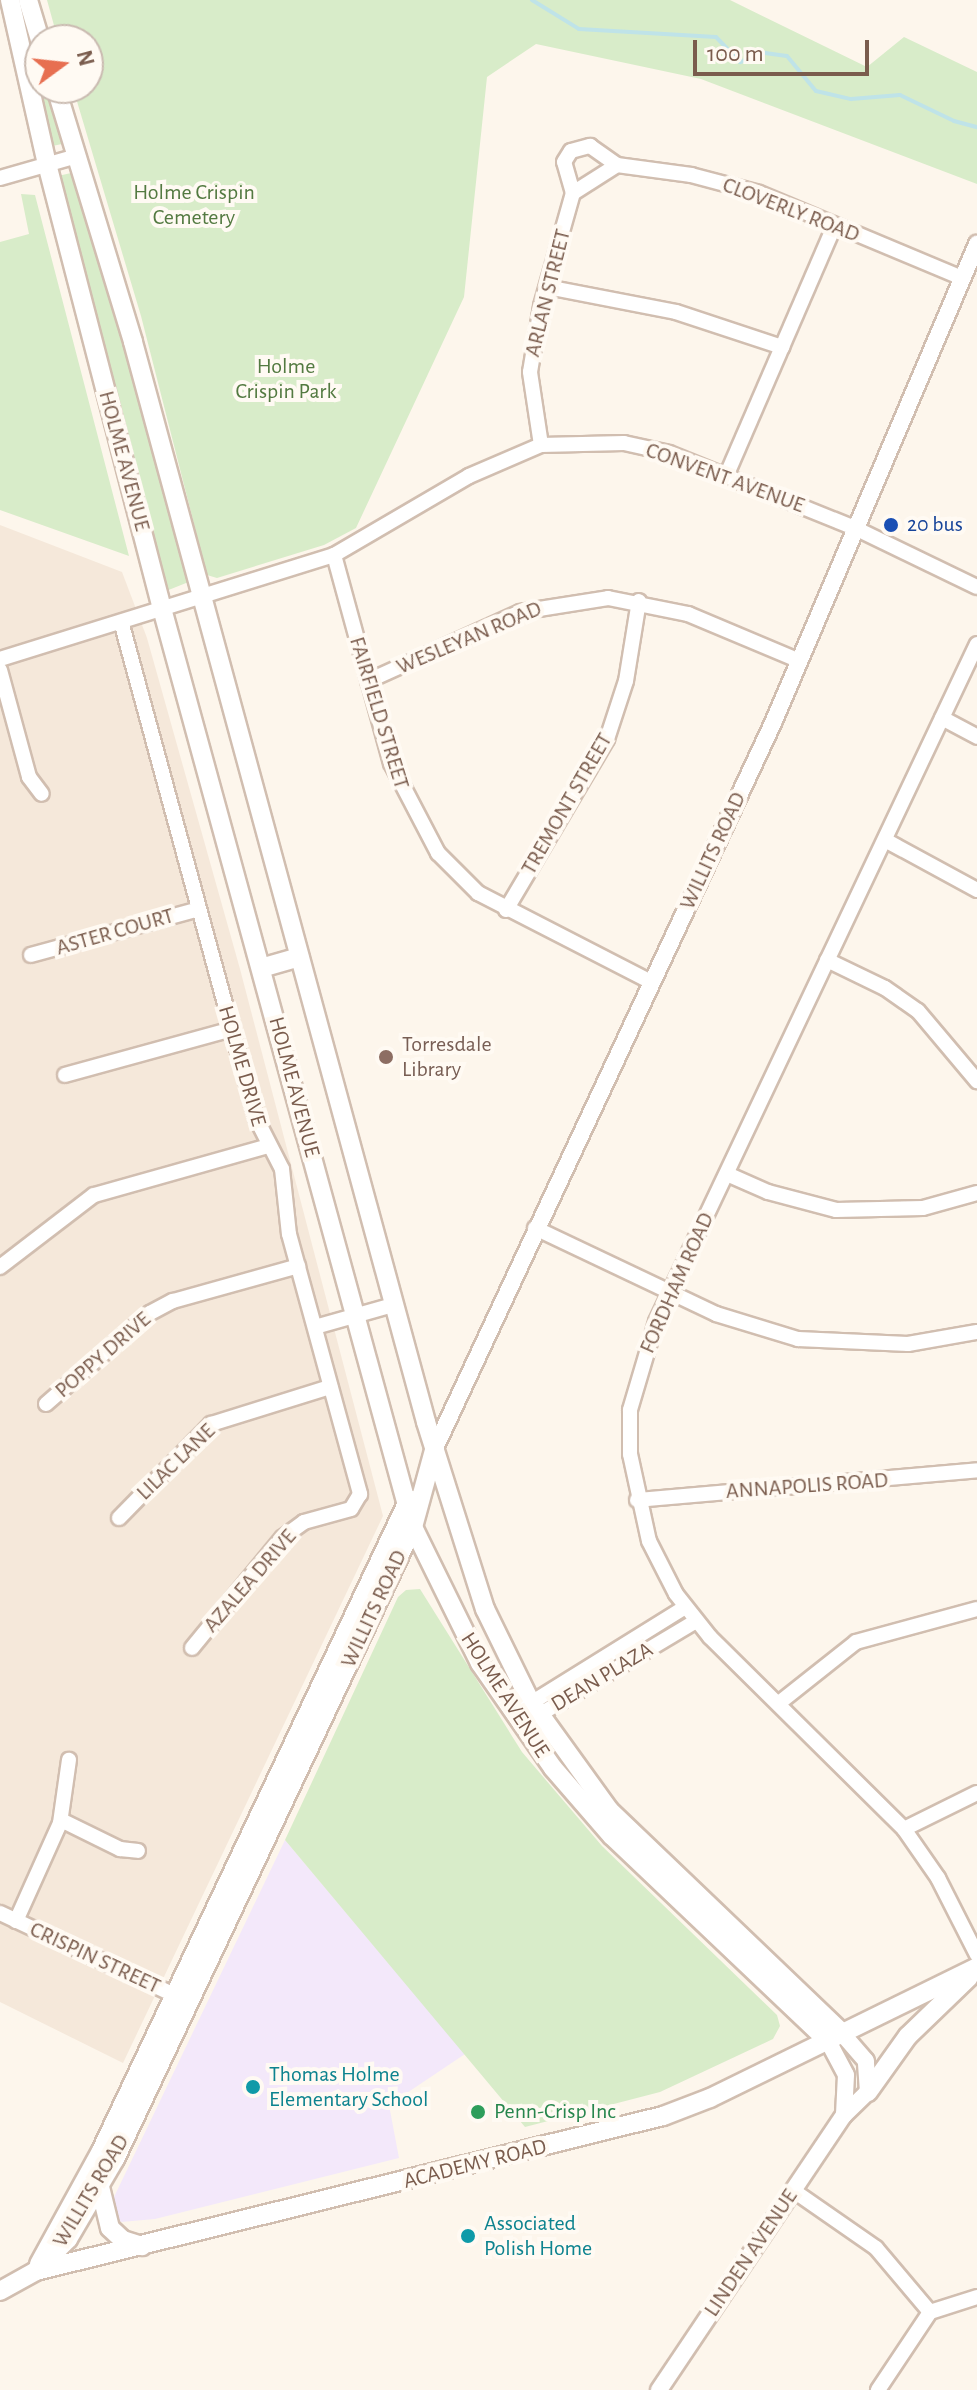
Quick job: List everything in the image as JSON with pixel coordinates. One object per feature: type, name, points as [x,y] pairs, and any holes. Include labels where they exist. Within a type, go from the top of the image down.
[{"type":"main road","name":"HOLME AVENUE","points":[[20,4],[31,24]]},
{"type":"main road","name":"HOLME AVENUE","points":[[20,4],[47,164],[163,612],[413,1527],[465,1636],[516,1718],[612,1836],[835,2037]]},
{"type":"main road","name":"HOLME AVENUE","points":[[61,104],[203,595],[393,1305],[478,1590],[534,1707],[623,1825],[835,2037]]},
{"type":"main road","points":[[261,968],[299,957]]},
{"type":"main road","name":"WILLITS ROAD","points":[[36,2271],[68,2239],[100,2187],[182,1999],[407,1503],[434,1450]]},
{"type":"main road","name":"WILLITS ROAD","points":[[36,2271],[47,2242],[101,2151],[182,1999],[413,1527],[434,1450]]},
{"type":"main road","points":[[868,2092],[908,2036],[977,1969]]},
{"type":"main road","name":"ACADEMY ROAD","points":[[0,2291],[36,2271],[663,2116],[977,1969]]},
{"type":"main road","points":[[100,2187],[110,2228],[123,2240],[142,2246]]},
{"type":"street","name":"CLOVERLY ROAD","points":[[573,193],[564,162],[571,151],[590,146],[617,165],[731,184],[962,278]]},
{"type":"street","points":[[0,178],[77,156]]},
{"type":"street","points":[[573,193],[617,165]]},
{"type":"street","name":"ARLAN STREET","points":[[541,445],[530,362],[573,193]]},
{"type":"street","points":[[727,474],[835,225]]},
{"type":"street","name":"WILLITS ROAD","points":[[434,1450],[800,661],[977,244]]},
{"type":"street","points":[[547,287],[676,312],[782,347]]},
{"type":"street","name":"CONVENT AVENUE","points":[[0,659],[122,625],[203,595],[334,555],[469,476],[541,445],[647,446],[727,474],[857,529],[977,587]]},
{"type":"street","name":"FAIRFIELD STREET","points":[[334,555],[391,763],[421,830],[457,874],[506,910],[651,982]]},
{"type":"street","name":"WESLEYAN ROAD","points":[[368,681],[520,612],[581,600],[639,601],[688,614],[800,661]]},
{"type":"street","name":"TREMONT STREET","points":[[506,910],[607,739],[626,681],[639,601]]},
{"type":"street","name":"HOLME DRIVE","points":[[122,625],[232,1029],[268,1146],[282,1169],[298,1266],[360,1494],[358,1504]]},
{"type":"street","name":"FORDHAM ROAD","points":[[977,644],[670,1293],[640,1370],[630,1410],[637,1500],[663,1573],[696,1621],[904,1829],[938,1878],[977,1955]]},
{"type":"street","points":[[0,670],[29,777],[42,794]]},
{"type":"street","points":[[942,718],[977,737]]},
{"type":"street","points":[[885,840],[977,890]]},
{"type":"street","name":"ASTER COURT","points":[[31,955],[199,909]]},
{"type":"street","points":[[827,960],[885,988],[918,1011],[977,1081]]},
{"type":"street","points":[[65,1075],[232,1029]]},
{"type":"street","points":[[0,1267],[94,1195],[268,1146]]},
{"type":"street","points":[[727,1174],[768,1192],[836,1210],[923,1208],[977,1193]]},
{"type":"street","points":[[535,1228],[670,1293],[741,1323],[798,1339],[908,1344],[977,1332]]},
{"type":"street","name":"POPPY DRIVE","points":[[46,1404],[150,1313],[173,1301],[298,1266]]},
{"type":"street","points":[[315,1327],[393,1305]]},
{"type":"street","name":"LILAC LANE","points":[[119,1518],[211,1424],[330,1387]]},
{"type":"street","name":"ANNAPOLIS ROAD","points":[[637,1500],[977,1470]]},
{"type":"street","name":"AZALEA DRIVE","points":[[192,1648],[293,1527],[358,1504]]},
{"type":"street","name":"DEAN PLAZA","points":[[516,1718],[685,1607]]},
{"type":"street","points":[[779,1703],[856,1642],[977,1609]]},
{"type":"street","name":"DEAN PLAZA","points":[[534,1707],[696,1621]]},
{"type":"street","points":[[16,1921],[61,1820],[69,1760]]},
{"type":"street","points":[[904,1829],[977,1793]]},
{"type":"street","points":[[61,1820],[120,1849],[138,1851]]},
{"type":"street","name":"CRISPIN STREET","points":[[0,1913],[182,1999]]},
{"type":"street","points":[[835,2037],[866,2061],[868,2092]]},
{"type":"street","points":[[835,2037],[846,2075],[844,2115]]},
{"type":"street","name":"LINDEN AVENUE","points":[[659,2390],[844,2115],[868,2092]]},
{"type":"street","points":[[794,2191],[876,2248],[930,2312]]},
{"type":"street","points":[[878,2390],[930,2312],[977,2297]]},
{"type":"shaded area","points":[[0,525],[122,572],[147,638],[240,969],[383,1516],[123,2063],[0,2002]]},
{"type":"shaded area","points":[[285,1840],[465,2054],[389,2105],[399,2158],[155,2219],[121,2222],[112,2207],[114,2197]]},
{"type":"green space","points":[[47,0],[730,0],[867,67],[904,37],[977,72],[977,184],[701,79],[536,44],[487,77],[464,297],[356,528],[324,545],[217,578],[207,575],[141,316],[78,104],[104,104],[104,24],[54,24]]},
{"type":"green space","points":[[42,104],[55,104],[67,143],[52,146]]},
{"type":"green space","points":[[71,173],[103,256],[191,581],[166,591],[58,176]]},
{"type":"green space","points":[[21,194],[35,195],[129,556],[0,510],[0,242],[29,234]]},
{"type":"green space","points":[[420,1589],[522,1752],[602,1846],[777,2015],[780,2026],[773,2039],[660,2092],[525,2127],[285,1840],[398,1597],[406,1590]]},
{"type":"waterway","points":[[532,0],[579,29],[716,37],[740,62],[765,53],[787,56],[816,91],[851,99],[900,95],[954,121],[977,127]]},
{"type":"place","name":"20 bus","points":[[891,525]]},
{"type":"place","name":"Torresdale Library","points":[[386,1057]]},
{"type":"place","name":"Thomas Holme Elementary School","points":[[253,2087]]},
{"type":"place","name":"Penn-Crisp Inc","points":[[478,2112]]},
{"type":"place","name":"Associated Polish Home","points":[[468,2236]]},
{"type":"park label","name":"Holme Crispin Cemetery","points":[[194,204]]},
{"type":"park label","name":"Holme Crispin Park","points":[[286,378]]}]
